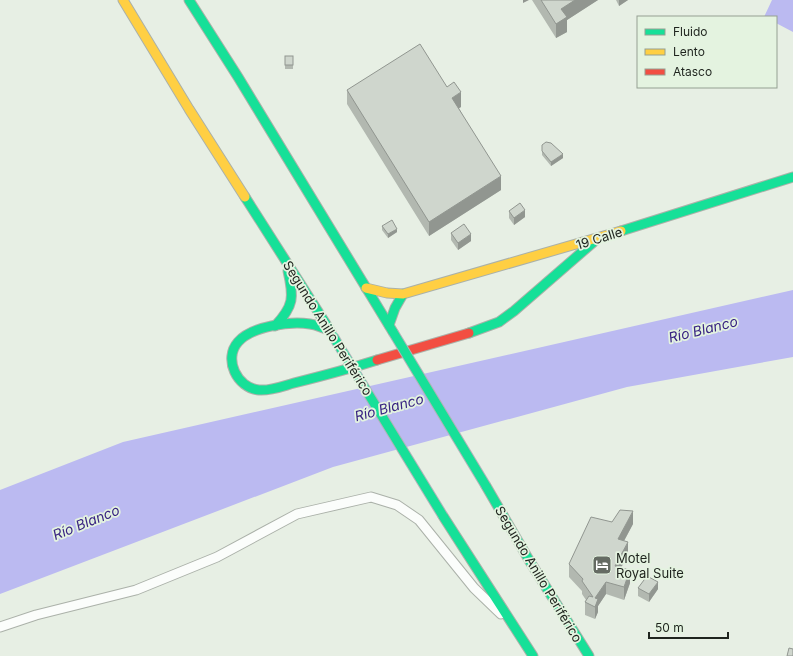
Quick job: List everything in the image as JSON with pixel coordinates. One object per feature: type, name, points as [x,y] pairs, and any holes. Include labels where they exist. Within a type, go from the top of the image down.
[{"type":"main road","name":"Segundo Anillo Periférico","points":[[123,0],[189,109],[332,333],[443,516],[518,630],[533,656]]},
{"type":"main road","name":"Segundo Anillo Periférico","points":[[189,0],[238,77],[391,328],[529,560],[589,656]]},
{"type":"main road","name":"19 Calle","points":[[366,288],[387,293],[403,294],[597,239],[793,177]]},
{"type":"main road","points":[[332,333],[310,324],[275,326],[248,333],[238,341],[233,348],[231,358],[232,367],[237,377],[245,385],[255,390],[275,389],[335,373],[485,328],[499,322],[514,311],[597,239]]},
{"type":"main road","points":[[275,326],[286,315],[291,307],[292,288],[285,260]]},
{"type":"main road","points":[[391,328],[395,308],[403,294]]},
{"type":"street","points":[[0,627],[36,615],[136,590],[217,557],[297,514],[371,497],[397,505],[419,520],[474,588],[518,630]]},
{"type":"water","points":[[772,0],[793,0],[793,32],[777,24],[777,16],[764,16]]},
{"type":"water","name":"Río Blanco","points":[[793,290],[793,357],[627,387],[333,467],[0,594],[0,490],[123,442]]},
{"type":"building","points":[[541,0],[575,0],[561,9],[567,17],[556,24]]},
{"type":"building","points":[[420,44],[447,87],[454,82],[461,92],[452,98],[501,176],[429,222],[347,90]]},
{"type":"building","points":[[285,56],[293,56],[293,65],[285,65]]},
{"type":"building","points":[[546,142],[551,143],[563,154],[551,162],[542,151],[542,145]]},
{"type":"building","points":[[520,203],[525,210],[514,218],[509,211]]},
{"type":"building","points":[[392,220],[397,229],[388,234],[382,226]]},
{"type":"building","points":[[464,224],[471,234],[458,243],[451,233]]},
{"type":"building","points":[[620,510],[633,511],[618,539],[628,542],[615,566],[630,570],[624,587],[606,582],[595,598],[598,599],[595,607],[585,602],[589,596],[593,597],[582,581],[583,579],[569,564],[591,517],[612,522]]},
{"type":"building","points":[[647,576],[658,582],[649,594],[638,588]]},
{"type":"building","points":[[789,648],[793,649],[793,656],[787,656]]},
{"type":"traffic: fast","points":[[189,0],[238,77],[393,332]]},
{"type":"traffic: fast","points":[[621,231],[793,177]]},
{"type":"traffic: fast","points":[[245,197],[331,332]]},
{"type":"traffic: fast","points":[[469,333],[499,322],[514,311],[597,239]]},
{"type":"traffic: fast","points":[[275,326],[286,313],[291,301],[292,295],[288,271]]},
{"type":"traffic: fast","points":[[389,325],[395,308],[403,294]]},
{"type":"traffic: fast","points":[[330,331],[313,324],[292,323],[262,328],[252,332],[238,342],[234,349],[232,364],[235,372],[244,384],[251,388],[268,390],[377,360]]},
{"type":"traffic: fast","points":[[393,332],[486,486]]},
{"type":"traffic: fast","points":[[333,336],[443,516]]},
{"type":"traffic: fast","points":[[486,486],[529,560],[589,656]]},
{"type":"traffic: fast","points":[[443,516],[533,656]]},
{"type":"traffic: slow","points":[[123,0],[189,109],[245,197]]},
{"type":"traffic: slow","points":[[366,288],[387,293],[403,294],[621,231]]},
{"type":"traffic: jam","points":[[377,360],[469,333]]},
{"type":"place","name":"Motel Royal Suite","points":[[602,565]]}]
